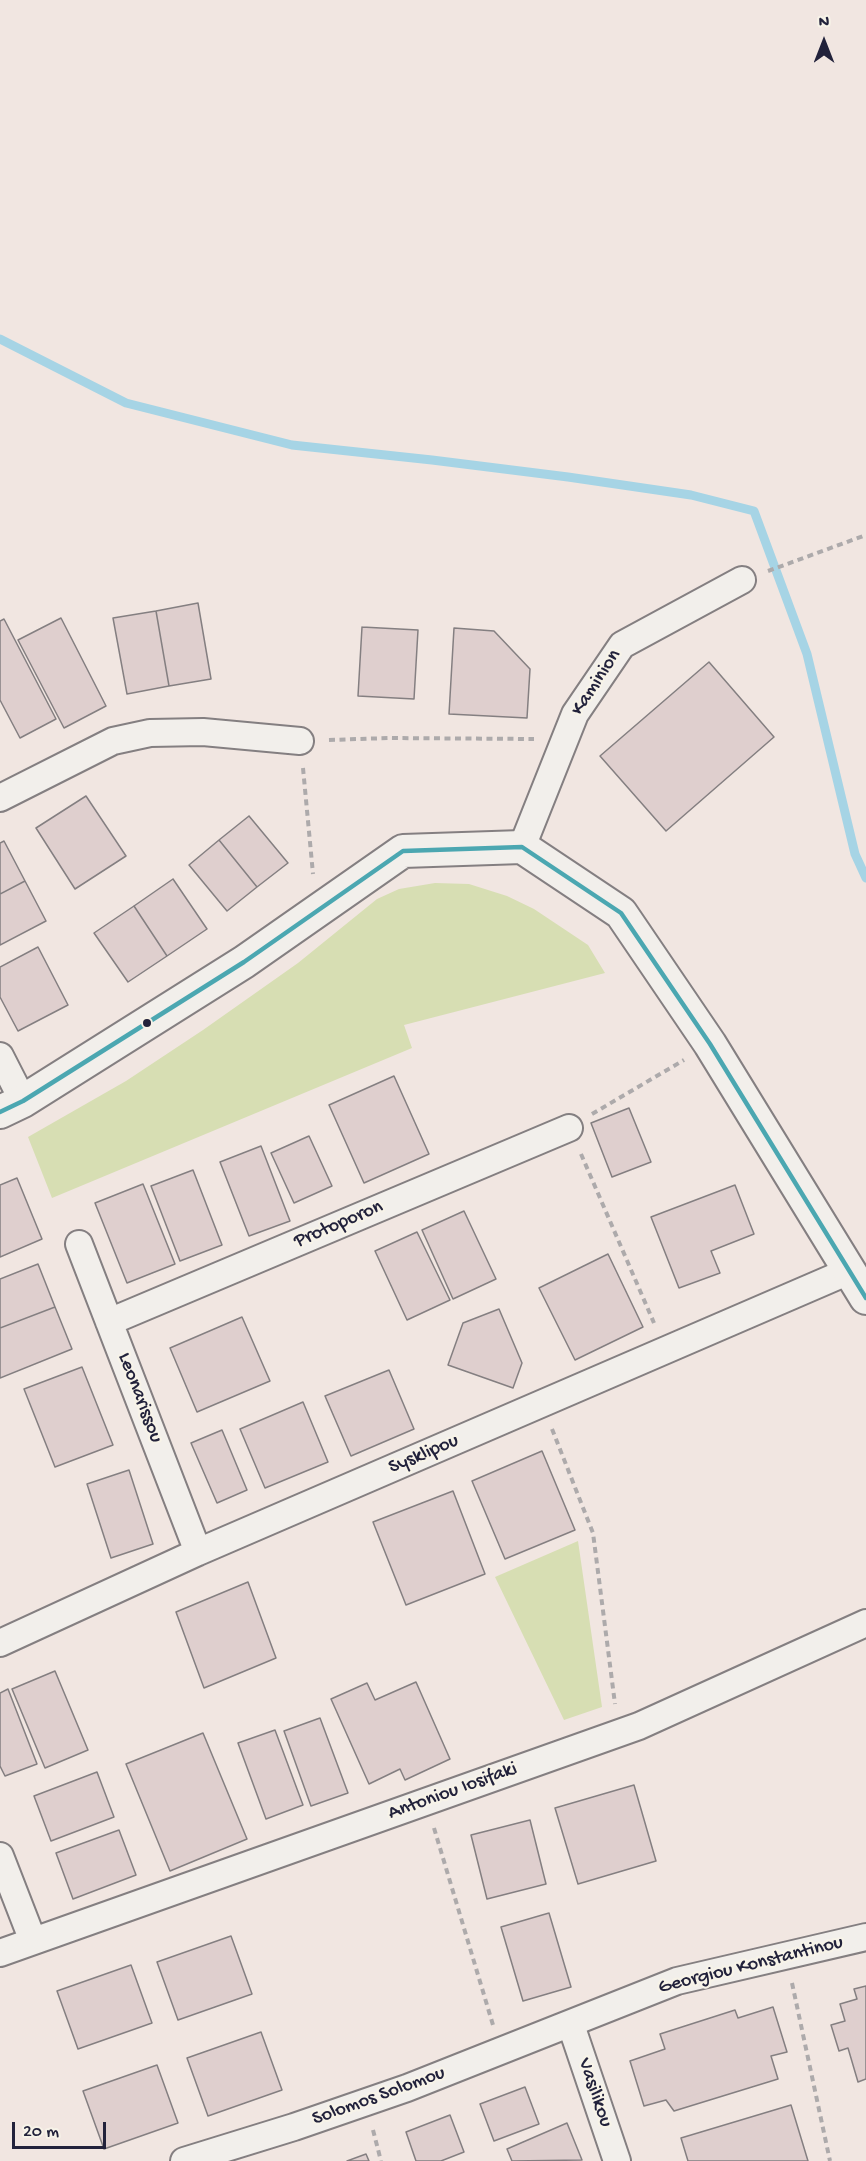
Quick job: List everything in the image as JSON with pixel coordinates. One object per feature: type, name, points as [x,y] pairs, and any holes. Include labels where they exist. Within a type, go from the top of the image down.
[{"type":"street","name":"Kaminion","points":[[522,847],[575,714],[621,645],[742,580]]},
{"type":"street","points":[[0,798],[113,741],[150,733],[204,732],[300,741]]},
{"type":"street","points":[[0,1056],[12,1107],[244,962],[403,851],[522,847],[621,913],[710,1044],[866,1298]]},
{"type":"street","name":"Protoporon","points":[[110,1322],[569,1128]]},
{"type":"street","name":"Leonarissou","points":[[79,1244],[198,1552]]},
{"type":"street","name":"Sysklipou","points":[[0,1643],[198,1552],[849,1271]]},
{"type":"street","name":"Antoniou Iosifaki","points":[[0,1953],[639,1726],[866,1623]]},
{"type":"street","points":[[0,1856],[33,1941]]},
{"type":"street","name":"Georgiou Konstantinou","points":[[571,2025],[677,1982],[866,1937]]},
{"type":"street","name":"Solomos Solomou","points":[[184,2161],[294,2127],[407,2088],[571,2025]]},
{"type":"street","name":"Vasilikou","points":[[571,2025],[617,2161]]},
{"type":"path","points":[[742,580],[866,535]]},
{"type":"path","points":[[317,911],[300,741],[388,738],[565,739]]},
{"type":"path","points":[[666,1350],[569,1128],[710,1044]]},
{"type":"path","points":[[542,1404],[593,1533],[619,1733]]},
{"type":"path","points":[[426,1802],[501,2052]]},
{"type":"path","points":[[786,1956],[830,2161]]},
{"type":"green space","points":[[435,883],[469,884],[507,896],[534,909],[588,945],[605,973],[404,1025],[412,1048],[52,1198],[28,1137],[126,1081],[203,1030],[298,963],[377,899],[399,889]]},
{"type":"green space","points":[[578,1541],[602,1707],[564,1720],[495,1577]]},
{"type":"building","points":[[198,603],[211,679],[169,686],[156,611]]},
{"type":"building","points":[[156,611],[169,686],[127,694],[113,618]]},
{"type":"building","points":[[61,618],[106,706],[64,728],[18,640]]},
{"type":"building","points":[[4,619],[56,719],[20,738],[0,700],[0,621]]},
{"type":"building","points":[[362,627],[418,630],[414,699],[358,696]]},
{"type":"building","points":[[454,628],[494,631],[530,669],[527,718],[449,714]]},
{"type":"building","points":[[709,662],[774,737],[666,831],[600,756]]},
{"type":"building","points":[[86,796],[126,856],[75,889],[36,828]]},
{"type":"building","points":[[249,816],[288,863],[257,887],[219,840]]},
{"type":"building","points":[[219,840],[257,887],[227,911],[189,865]]},
{"type":"building","points":[[4,841],[25,881],[0,894],[0,843]]},
{"type":"building","points":[[173,879],[207,929],[167,956],[134,906]]},
{"type":"building","points":[[25,881],[46,921],[0,945],[0,894]]},
{"type":"building","points":[[134,906],[167,956],[128,982],[94,933]]},
{"type":"building","points":[[38,947],[68,1005],[18,1031],[0,997],[0,967]]},
{"type":"building","points":[[394,1076],[429,1154],[364,1183],[329,1105]]},
{"type":"building","points":[[629,1108],[651,1162],[612,1177],[591,1123]]},
{"type":"building","points":[[309,1136],[332,1186],[294,1203],[271,1153]]},
{"type":"building","points":[[261,1146],[290,1221],[249,1236],[220,1162]]},
{"type":"building","points":[[193,1170],[222,1245],[180,1261],[151,1186]]},
{"type":"building","points":[[17,1178],[42,1239],[0,1257],[0,1185]]},
{"type":"building","points":[[143,1184],[175,1264],[127,1283],[95,1203]]},
{"type":"building","points":[[735,1185],[754,1234],[711,1251],[720,1273],[679,1288],[651,1217]]},
{"type":"building","points":[[464,1211],[496,1279],[453,1299],[422,1230]]},
{"type":"building","points":[[417,1232],[450,1300],[407,1320],[375,1251]]},
{"type":"building","points":[[608,1254],[643,1327],[575,1360],[539,1288]]},
{"type":"building","points":[[38,1264],[55,1307],[0,1328],[0,1279]]},
{"type":"building","points":[[55,1307],[72,1349],[0,1378],[0,1328]]},
{"type":"building","points":[[499,1309],[522,1363],[513,1388],[448,1365],[463,1323]]},
{"type":"building","points":[[242,1317],[270,1381],[197,1412],[170,1348]]},
{"type":"building","points":[[82,1367],[113,1445],[55,1467],[24,1389]]},
{"type":"building","points":[[389,1370],[414,1429],[351,1456],[325,1396]]},
{"type":"building","points":[[303,1402],[328,1462],[265,1488],[240,1429]]},
{"type":"building","points":[[222,1430],[247,1490],[217,1503],[191,1443]]},
{"type":"building","points":[[542,1451],[575,1530],[505,1559],[472,1481]]},
{"type":"building","points":[[129,1470],[153,1544],[111,1558],[87,1484]]},
{"type":"building","points":[[453,1491],[485,1574],[406,1605],[373,1522]]},
{"type":"building","points":[[248,1582],[276,1658],[204,1688],[176,1612]]},
{"type":"building","points":[[55,1671],[88,1750],[45,1768],[12,1689]]},
{"type":"building","points":[[416,1682],[450,1759],[405,1780],[400,1769],[369,1784],[331,1699],[367,1683],[375,1700]]},
{"type":"building","points":[[8,1689],[37,1764],[5,1776],[0,1766],[0,1693]]},
{"type":"building","points":[[320,1718],[348,1793],[311,1806],[284,1731]]},
{"type":"building","points":[[275,1730],[303,1805],[266,1819],[238,1743]]},
{"type":"building","points":[[203,1733],[247,1839],[170,1871],[126,1764]]},
{"type":"building","points":[[97,1772],[114,1817],[51,1841],[34,1796]]},
{"type":"building","points":[[634,1785],[656,1861],[578,1884],[555,1808]]},
{"type":"building","points":[[530,1820],[546,1884],[487,1899],[471,1835]]},
{"type":"building","points":[[119,1830],[136,1875],[73,1899],[56,1853]]},
{"type":"building","points":[[549,1913],[571,1987],[523,2001],[501,1927]]},
{"type":"building","points":[[231,1936],[252,1994],[178,2020],[157,1962]]},
{"type":"building","points":[[131,1965],[152,2023],[78,2049],[57,1991]]},
{"type":"building","points":[[866,1986],[866,2079],[858,2082],[848,2048],[839,2051],[831,2025],[845,2021],[840,2004],[857,1999],[854,1989]]},
{"type":"building","points":[[773,2007],[787,2052],[771,2056],[778,2079],[674,2111],[666,2100],[644,2106],[630,2061],[665,2049],[660,2034],[735,2010],[738,2018]]},
{"type":"building","points":[[261,2032],[282,2090],[208,2116],[187,2058]]},
{"type":"building","points":[[157,2065],[178,2123],[104,2149],[83,2091]]},
{"type":"building","points":[[525,2087],[539,2124],[494,2141],[480,2104]]},
{"type":"building","points":[[791,2105],[808,2161],[688,2161],[681,2138]]},
{"type":"building","points":[[450,2115],[464,2152],[441,2161],[416,2161],[406,2132]]},
{"type":"building","points":[[567,2123],[582,2160],[512,2161],[507,2149]]},
{"type":"building","points":[[366,2154],[369,2161],[347,2161]]},
{"type":"waterway","points":[[0,339],[126,403],[292,445],[568,477],[691,495],[754,511],[807,654],[855,854],[866,878]]},
{"type":"transit line","points":[[0,1112],[23,1101],[244,962],[403,851],[522,847],[621,913],[710,1044],[866,1298]]}]
